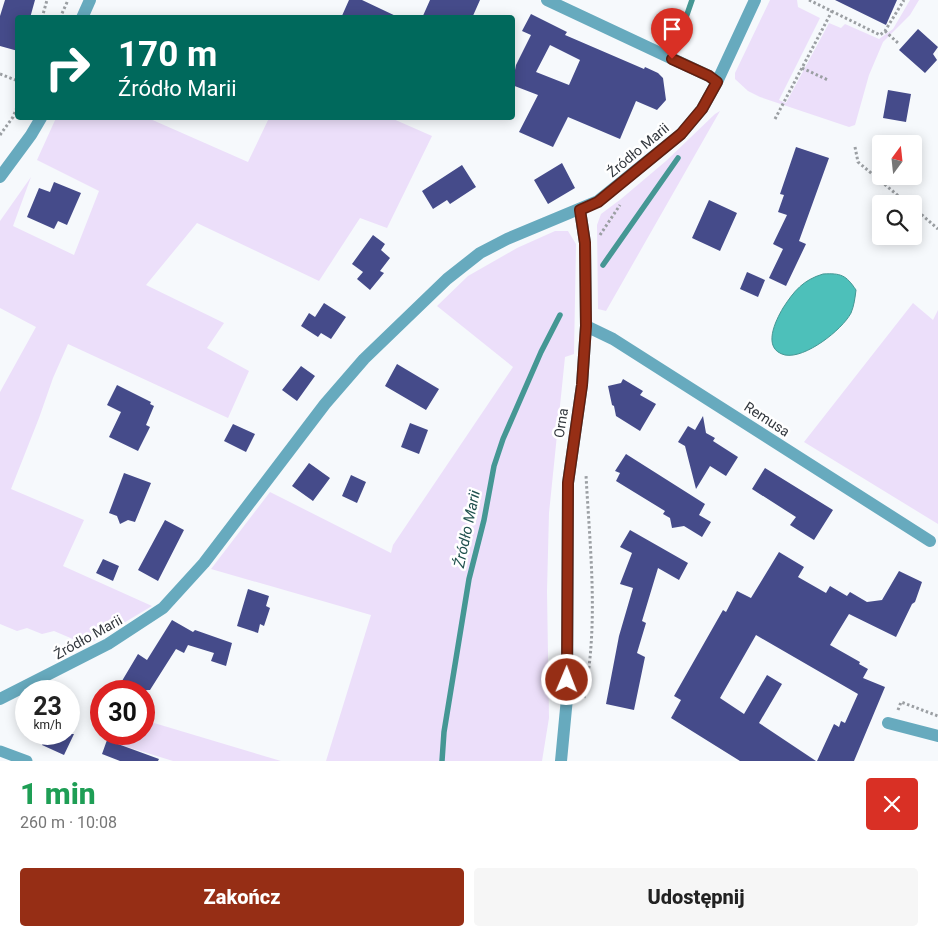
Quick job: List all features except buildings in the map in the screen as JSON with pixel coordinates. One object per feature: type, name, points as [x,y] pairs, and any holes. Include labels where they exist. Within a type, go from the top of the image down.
[{"type":"street","points":[[83,15],[90,0]]},
{"type":"street","points":[[547,0],[709,76],[717,82]]},
{"type":"street","name":"Źródło Marii","points":[[0,699],[102,648],[164,608],[198,570],[324,404],[364,358],[447,280],[480,253],[528,229],[598,202],[681,134],[702,109],[717,82],[755,0]]},
{"type":"street","points":[[0,178],[39,120]]},
{"type":"street","name":"Orna","points":[[561,761],[567,698],[568,483],[582,385],[586,326],[585,243],[580,210]]},
{"type":"street","name":"Remusa","points":[[586,326],[613,339],[930,541]]},
{"type":"street","points":[[889,723],[938,736]]},
{"type":"lane","points":[[0,751],[27,761]]},
{"type":"path","points":[[43,15],[47,0]]},
{"type":"path","points":[[61,15],[68,0]]},
{"type":"path","points":[[810,0],[880,35],[885,31],[904,0]]},
{"type":"path","points":[[775,119],[832,11]]},
{"type":"path","points":[[885,31],[898,43]]},
{"type":"path","points":[[802,68],[828,80]]},
{"type":"path","points":[[0,74],[15,80]]},
{"type":"path","points":[[0,135],[15,112]]},
{"type":"path","points":[[854,147],[858,162],[897,195]]},
{"type":"path","points":[[599,236],[621,202]]},
{"type":"path","points":[[922,215],[938,229]]},
{"type":"path","points":[[583,700],[589,674],[592,634],[592,592],[586,469]]},
{"type":"path","points":[[889,723],[901,702],[938,716]]},
{"type":"shaded area","points":[[770,0],[797,0],[798,7],[820,18],[779,100],[786,103],[829,23],[841,28],[845,24],[879,39],[893,29],[910,0],[919,0],[910,15],[883,42],[869,75],[855,125],[849,127],[760,97],[748,91],[735,79],[735,73]]},
{"type":"shaded area","points":[[720,111],[606,311],[598,309],[597,225],[601,214],[666,161]]},
{"type":"shaded area","points":[[55,120],[153,120],[248,162],[268,120],[396,120],[432,136],[387,228],[360,218],[319,281],[197,223],[146,285],[224,323],[207,348],[249,371],[228,418],[68,344],[53,378],[11,489],[84,520],[63,566],[152,606],[87,645],[54,631],[42,634],[27,628],[17,631],[0,624],[0,392],[36,327],[0,308],[0,221],[31,177],[13,226],[74,255],[99,191],[37,160]]},
{"type":"shaded area","points":[[555,231],[568,231],[576,244],[574,354],[565,357],[549,513],[547,591],[549,718],[542,761],[326,761],[371,615],[211,569],[270,492],[391,553],[393,545],[513,367],[437,306],[468,276],[517,248]]},
{"type":"shaded area","points":[[913,303],[933,320],[938,310],[938,524],[804,442]]},
{"type":"shaded area","points":[[155,723],[281,761],[173,761],[121,745],[155,745]]},
{"type":"water","points":[[823,274],[842,276],[856,290],[851,313],[840,327],[812,348],[793,355],[785,355],[778,352],[772,341],[772,334],[783,308],[800,287],[810,279]]},
{"type":"waterway","name":"Źródło Marii","points":[[676,46],[692,0]]},
{"type":"waterway","name":"Źródło Marii","points":[[603,265],[678,158]]},
{"type":"waterway","name":"Źródło Marii","points":[[442,761],[444,732],[469,579],[484,520],[494,466],[503,439],[541,352],[560,315]]},
{"type":"route","points":[[567,680],[568,483],[582,385],[586,326],[585,243],[580,210],[598,202],[617,187],[681,134],[702,109],[717,82],[709,76],[672,59]]}]
